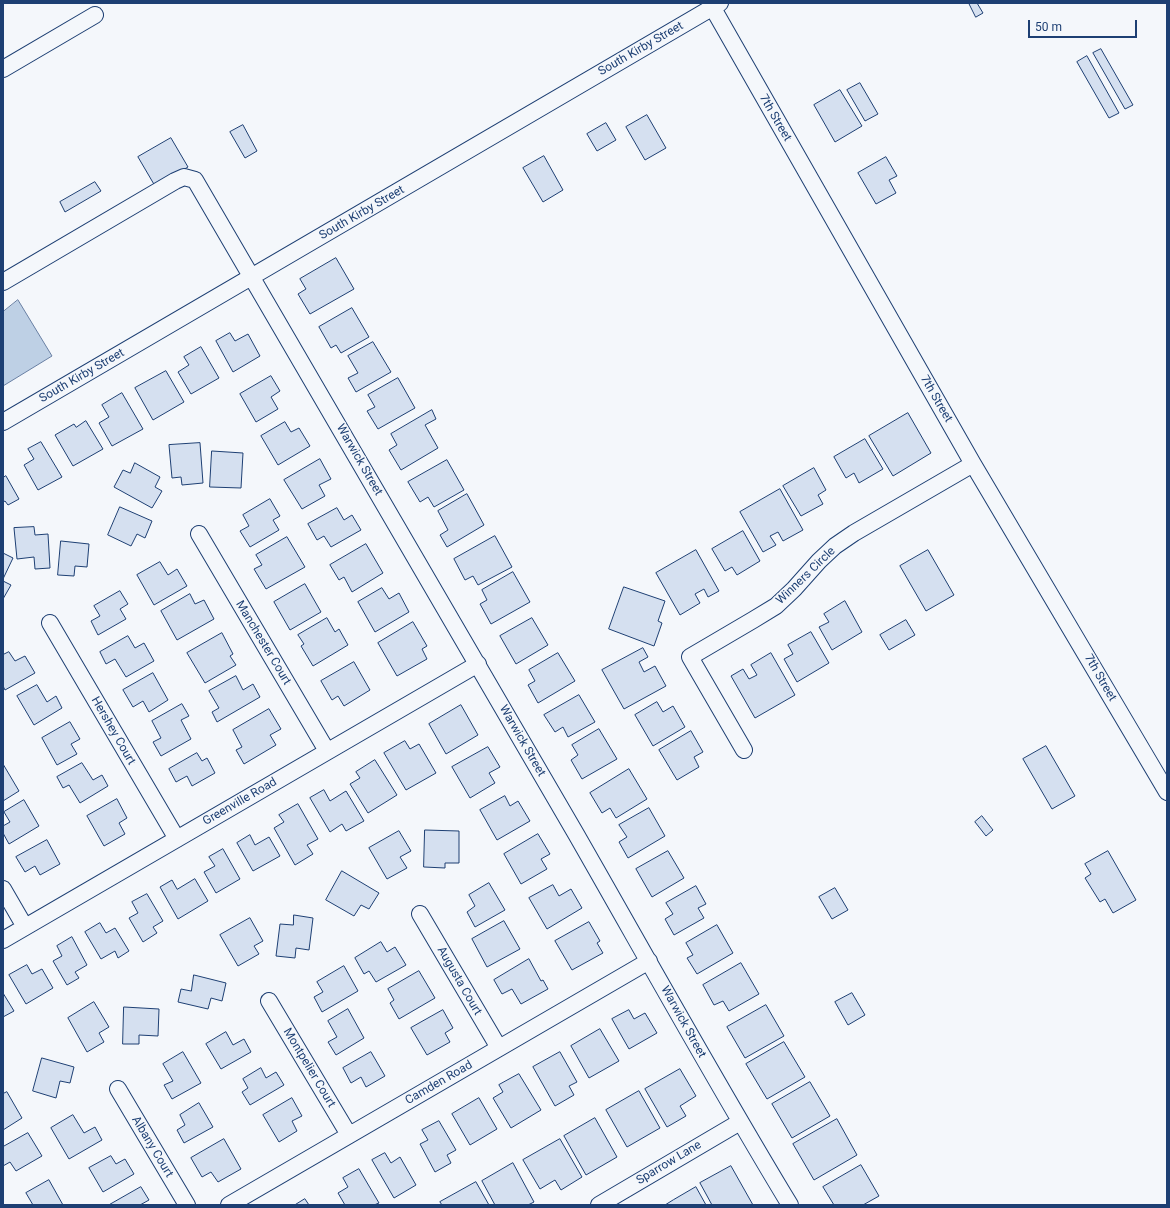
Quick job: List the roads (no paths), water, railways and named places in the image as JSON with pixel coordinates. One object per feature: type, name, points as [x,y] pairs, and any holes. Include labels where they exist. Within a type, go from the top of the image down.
[{"type":"street","name":"South Kirby Street","points":[[3,422],[714,4]]},
{"type":"street","name":"7th Street","points":[[714,4],[973,464],[1167,792]]},
{"type":"street","points":[[3,69],[95,15]]},
{"type":"street","name":"Warwick Street","points":[[3,282],[168,185],[184,177],[195,180],[478,664],[740,1122],[790,1205]]},
{"type":"street","name":"Winners Circle","points":[[744,750],[690,657],[776,606],[835,546],[854,533],[973,464]]},
{"type":"street","name":"Manchester Court","points":[[199,534],[327,751]]},
{"type":"street","name":"Hershey Court","points":[[50,623],[177,839]]},
{"type":"street","name":"Greenville Road","points":[[3,940],[478,664]]},
{"type":"street","points":[[3,889],[25,928]]},
{"type":"street","name":"Augusta Court","points":[[420,914],[499,1048]]},
{"type":"street","name":"Camden Road","points":[[229,1205],[649,961]]},
{"type":"street","name":"Montpelier Court","points":[[269,1001],[349,1135]]},
{"type":"street","name":"Albany Court","points":[[118,1089],[187,1205]]},
{"type":"street","name":"Sparrow Lane","points":[[599,1205],[740,1122]]},
{"type":"water","points":[[18,300],[52,356],[3,386],[3,312]]}]
